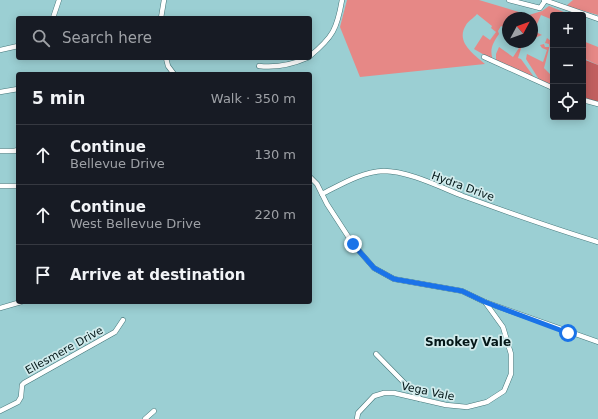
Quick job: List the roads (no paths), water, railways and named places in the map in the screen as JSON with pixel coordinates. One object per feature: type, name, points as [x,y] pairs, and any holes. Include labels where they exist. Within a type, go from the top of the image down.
[{"type":"street","points":[[54,16],[59,0]]},
{"type":"street","points":[[161,16],[164,0]]},
{"type":"street","points":[[312,54],[328,40],[338,23],[342,0]]},
{"type":"street","points":[[509,0],[540,8],[545,0],[598,19]]},
{"type":"street","points":[[0,50],[16,46]]},
{"type":"street","points":[[484,57],[550,87]]},
{"type":"street","points":[[166,60],[168,66],[172,72]]},
{"type":"street","points":[[259,66],[275,68],[303,60]]},
{"type":"street","points":[[0,92],[16,89]]},
{"type":"street","points":[[586,101],[598,104]]},
{"type":"street","points":[[0,151],[16,150]]},
{"type":"street","name":"Hydra Drive","points":[[322,194],[355,178],[369,173],[386,171],[410,176],[538,223],[598,242]]},
{"type":"street","points":[[312,179],[317,184],[353,244],[374,268],[394,279],[462,291],[485,302],[598,342]]},
{"type":"street","points":[[0,186],[16,186]]},
{"type":"street","name":"Vega Vale","points":[[357,419],[358,413],[374,396],[384,393],[394,393],[446,405],[467,407],[487,402],[504,391],[511,374],[511,354],[503,327],[485,302]]},
{"type":"street","points":[[0,308],[16,304]]},
{"type":"street","name":"Ellesmere Drive","points":[[0,411],[18,402],[21,397],[22,385],[24,383],[115,332],[123,320]]},
{"type":"street","points":[[376,354],[420,399]]},
{"type":"street","points":[[145,419],[154,411]]},
{"type":"district","name":"Smokey Vale","points":[[468,342]]}]
